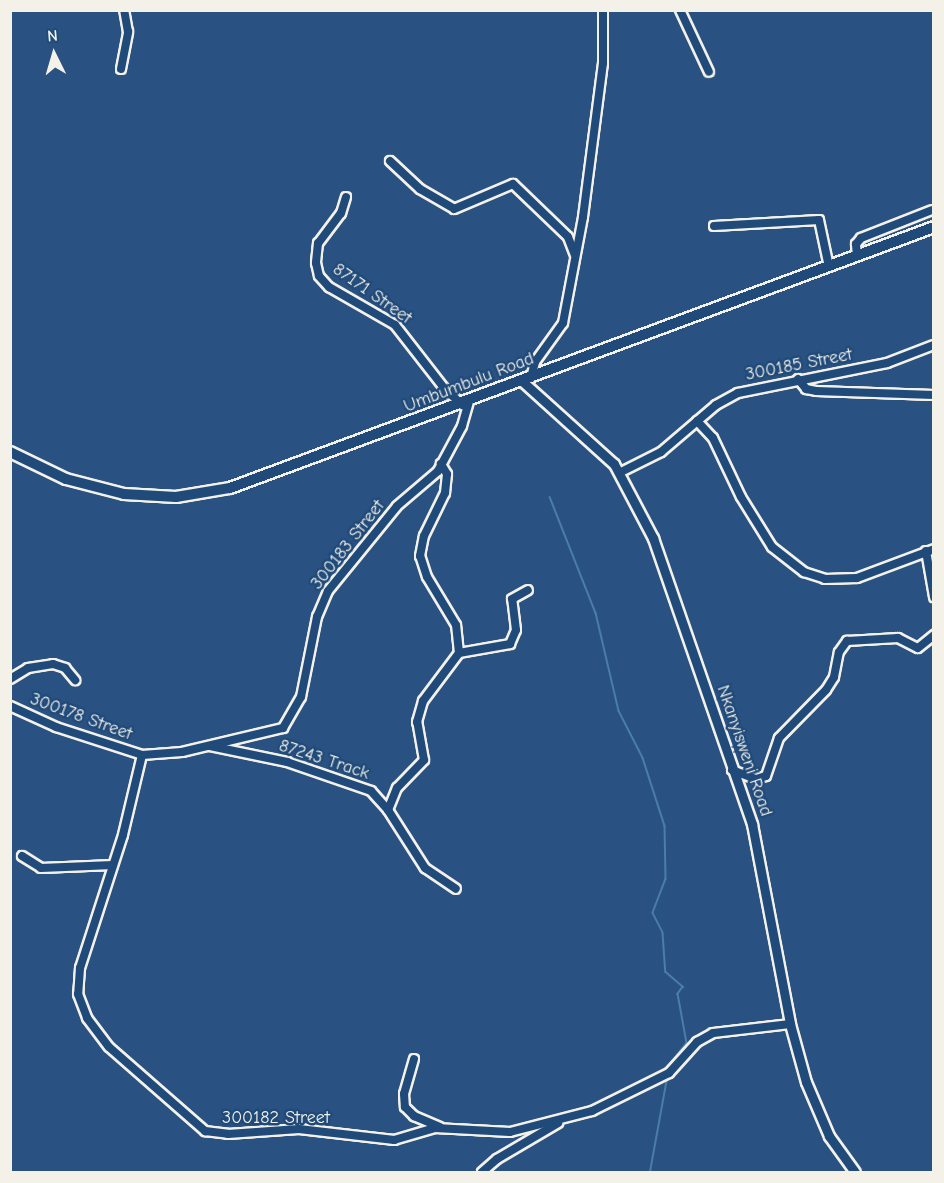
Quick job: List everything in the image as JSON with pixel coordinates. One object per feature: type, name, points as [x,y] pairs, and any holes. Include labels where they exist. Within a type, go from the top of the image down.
[{"type":"main road","name":"Umbumbulu Road","points":[[10,452],[45,471],[95,489],[140,496],[184,496],[245,484],[933,227]]},
{"type":"street","points":[[121,69],[128,32],[124,10]]},
{"type":"street","points":[[527,379],[535,362],[561,330],[575,256],[603,63],[603,10]]},
{"type":"street","points":[[680,10],[709,72]]},
{"type":"street","points":[[390,161],[420,189],[454,209],[511,183],[568,237],[575,256]]},
{"type":"street","name":"87171 Street","points":[[346,197],[341,213],[318,243],[316,262],[320,276],[329,287],[395,325],[444,388],[466,403]]},
{"type":"street","points":[[857,256],[856,244],[861,238],[932,210]]},
{"type":"street","points":[[714,226],[819,220],[829,267]]},
{"type":"street","name":"300185 Street","points":[[621,472],[661,452],[697,421],[738,393],[798,379],[887,363],[933,345]]},
{"type":"street","name":"Nkanyisweni Road","points":[[527,379],[621,472],[666,571],[756,838],[790,1024],[812,1100],[829,1136],[855,1173]]},
{"type":"street","points":[[798,379],[806,389],[816,391],[933,395]]},
{"type":"street","points":[[388,810],[397,788],[424,760],[417,722],[423,701],[459,653],[456,625],[427,577],[420,556],[424,536],[445,492],[447,474],[441,464],[465,419],[466,403]]},
{"type":"street","points":[[697,421],[713,438],[741,497],[772,547],[804,572],[825,579],[857,578],[930,550],[933,597]]},
{"type":"street","name":"300183 Street","points":[[141,755],[208,746],[266,734],[283,728],[292,717],[328,591],[398,506],[430,481],[441,464]]},
{"type":"street","points":[[459,653],[510,644],[516,630],[512,599],[528,590]]},
{"type":"street","points":[[732,770],[756,779],[766,776],[778,738],[826,690],[834,677],[839,652],[847,642],[898,638],[918,648],[933,636]]},
{"type":"street","points":[[10,679],[28,668],[53,664],[65,668],[75,680]]},
{"type":"street","name":"300178 Street","points":[[10,706],[56,727],[141,755]]},
{"type":"street","name":"87243 Track","points":[[208,746],[288,762],[358,785],[378,795],[425,868],[456,889]]},
{"type":"street","name":"300182 Street","points":[[141,755],[113,865],[80,968],[81,1006],[109,1047],[200,1127],[220,1134],[299,1129],[394,1140],[441,1128],[496,1133],[561,1121],[592,1111],[665,1075],[697,1042],[713,1033],[790,1024]]},
{"type":"street","points":[[21,856],[41,868],[113,865]]},
{"type":"street","points":[[414,1059],[404,1094],[405,1107],[414,1116],[441,1128]]},
{"type":"street","points":[[482,1173],[496,1159],[561,1121]]},
{"type":"waterway","points":[[550,497],[596,613],[619,711],[643,758],[665,826],[666,879],[653,913],[663,933],[666,972],[683,987],[678,994],[687,1043],[665,1071]]},
{"type":"waterway","points":[[650,1172],[667,1078]]}]
